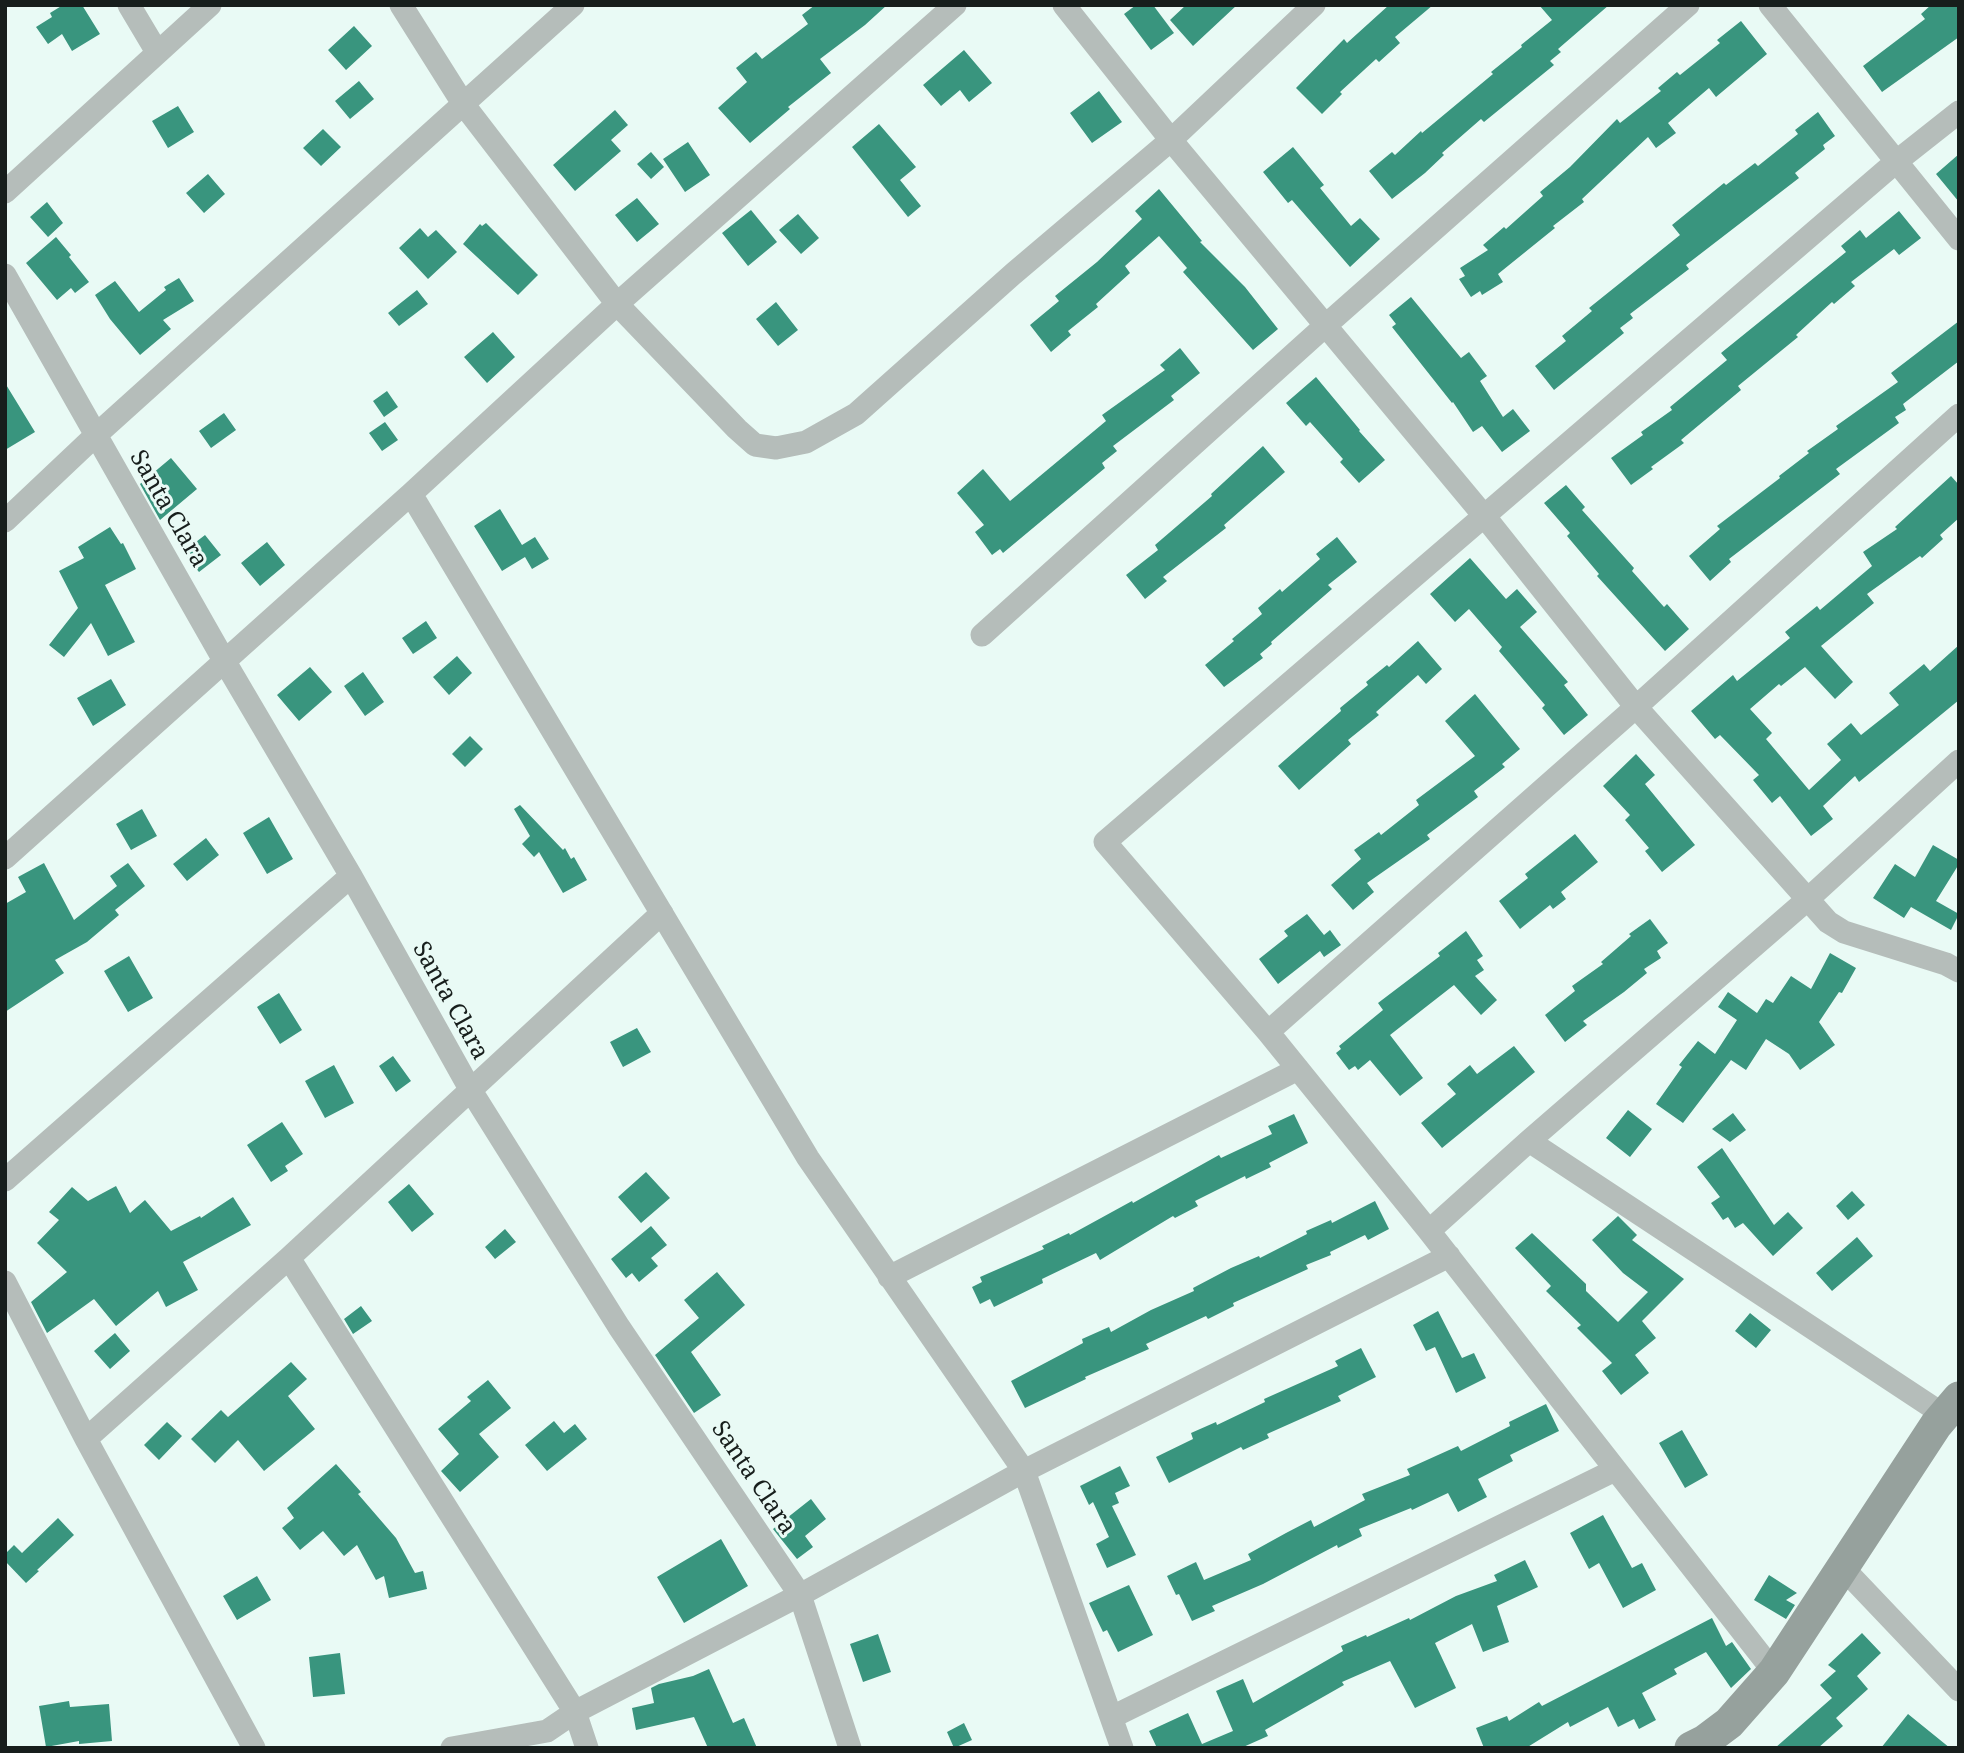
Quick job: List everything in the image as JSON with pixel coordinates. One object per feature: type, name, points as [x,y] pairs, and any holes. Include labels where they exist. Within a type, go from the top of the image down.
[{"type":"main road","points":[[1691,1748],[1729,1723],[1774,1672],[1952,1407]]},
{"type":"street","points":[[130,5],[157,52]]},
{"type":"street","points":[[5,192],[210,5]]},
{"type":"street","points":[[401,5],[464,105],[617,303],[755,445],[776,448],[806,442],[856,414],[1013,274],[1171,139],[1314,5]]},
{"type":"street","points":[[5,521],[96,435],[573,5]]},
{"type":"street","points":[[5,858],[411,494],[617,303],[955,5]]},
{"type":"street","points":[[1064,5],[1171,139],[1485,517],[1636,707],[1828,922],[1844,932],[1946,964],[1959,971]]},
{"type":"street","points":[[982,635],[1325,326],[1688,5]]},
{"type":"street","points":[[1770,5],[1959,239]]},
{"type":"street","points":[[1774,1672],[1429,1231],[1268,1032],[1105,842],[1897,161],[1959,112]]},
{"type":"street","name":"Santa Clara","points":[[5,275],[225,662],[351,876],[470,1089],[619,1327],[800,1595],[850,1748]]},
{"type":"street","points":[[1268,1032],[1636,707],[1959,415]]},
{"type":"street","points":[[411,494],[808,1158],[1024,1471],[1122,1748]]},
{"type":"street","points":[[1429,1231],[1808,900],[1959,761]]},
{"type":"street","points":[[5,1180],[351,876]]},
{"type":"street","points":[[86,1439],[289,1258],[662,913]]},
{"type":"street","points":[[889,1277],[1298,1069]]},
{"type":"street","points":[[1529,1141],[1952,1407]]},
{"type":"street","points":[[452,1748],[547,1731],[575,1712],[800,1595],[1024,1471],[1449,1256]]},
{"type":"street","points":[[289,1258],[575,1712],[587,1748]]},
{"type":"street","points":[[5,1282],[86,1439],[254,1748]]},
{"type":"street","points":[[1112,1717],[1615,1470]]},
{"type":"street","points":[[1842,1567],[1959,1690]]},
{"type":"building","points":[[63,5],[82,5],[100,34],[72,51],[62,34],[48,44],[36,27],[52,17],[50,13]]},
{"type":"building","points":[[815,5],[887,5],[820,59],[831,73],[788,107],[790,109],[750,143],[718,108],[747,82],[736,68],[756,52],[762,59],[808,24],[802,15]]},
{"type":"building","points":[[1136,5],[1153,5],[1174,33],[1151,50],[1124,14]]},
{"type":"building","points":[[1186,5],[1237,5],[1193,46],[1170,20]]},
{"type":"building","points":[[1389,5],[1433,5],[1395,37],[1400,43],[1379,62],[1376,59],[1340,92],[1342,94],[1322,114],[1296,88],[1344,39],[1347,43]]},
{"type":"building","points":[[1539,5],[1609,5],[1558,49],[1561,52],[1550,61],[1554,65],[1484,122],[1481,119],[1442,153],[1444,155],[1425,173],[1392,199],[1369,171],[1392,152],[1395,155],[1421,131],[1422,133],[1552,20]]},
{"type":"building","points":[[1931,5],[1959,5],[1959,37],[1882,92],[1863,66],[1925,19],[1921,14]]},
{"type":"building","points":[[1741,21],[1767,54],[1716,97],[1709,88],[1668,123],[1676,133],[1656,148],[1648,137],[1582,199],[1584,202],[1498,274],[1503,282],[1482,295],[1480,291],[1471,297],[1459,279],[1465,276],[1460,268],[1488,250],[1483,245],[1504,227],[1506,229],[1543,196],[1540,192],[1570,167],[1617,119],[1620,123],[1661,91],[1658,88],[1677,72],[1680,75],[1720,43],[1717,40]]},
{"type":"building","points":[[354,26],[372,46],[346,70],[328,50]]},
{"type":"building","points":[[964,50],[992,83],[969,102],[960,90],[941,106],[923,85]]},
{"type":"building","points":[[359,81],[374,99],[350,119],[335,101]]},
{"type":"building","points":[[1099,91],[1122,122],[1092,143],[1070,113]]},
{"type":"building","points":[[178,106],[194,132],[168,148],[152,121]]},
{"type":"building","points":[[615,110],[628,125],[611,140],[621,151],[575,191],[553,165]]},
{"type":"building","points":[[1818,112],[1835,136],[1823,145],[1825,149],[1795,173],[1799,178],[1686,265],[1689,269],[1630,314],[1633,318],[1620,328],[1624,333],[1554,390],[1535,366],[1566,341],[1562,336],[1592,311],[1589,308],[1680,235],[1672,225],[1724,183],[1726,185],[1755,163],[1758,166],[1798,134],[1795,130]]},
{"type":"building","points":[[879,124],[916,167],[900,180],[921,206],[908,217],[852,147]]},
{"type":"building","points":[[323,129],[341,147],[321,166],[303,148]]},
{"type":"building","points":[[688,142],[710,175],[685,192],[663,159]]},
{"type":"building","points":[[1293,147],[1324,185],[1320,188],[1351,226],[1360,218],[1380,239],[1350,267],[1292,200],[1288,203],[1263,172]]},
{"type":"building","points":[[651,152],[664,167],[651,179],[637,164]]},
{"type":"building","points":[[1959,154],[1959,202],[1936,174]]},
{"type":"building","points":[[208,174],[225,194],[204,213],[186,193]]},
{"type":"building","points":[[1159,189],[1202,241],[1200,242],[1245,287],[1278,329],[1253,350],[1183,272],[1187,268],[1159,236],[1125,266],[1130,273],[1096,304],[1098,307],[1068,331],[1071,335],[1051,352],[1030,325],[1059,301],[1055,296],[1097,262],[1142,219],[1135,211]]},
{"type":"building","points":[[637,198],[659,224],[637,242],[615,215]]},
{"type":"building","points":[[47,202],[63,223],[48,237],[30,217]]},
{"type":"building","points":[[751,210],[777,242],[748,266],[722,233]]},
{"type":"building","points":[[1899,211],[1921,238],[1899,255],[1894,249],[1851,282],[1855,286],[1834,304],[1832,302],[1796,335],[1798,337],[1738,386],[1741,390],[1681,440],[1684,443],[1631,485],[1611,458],[1643,435],[1641,432],[1672,410],[1670,407],[1727,360],[1721,353],[1846,252],[1841,246],[1860,230],[1866,238]]},
{"type":"building","points":[[798,214],[819,238],[801,254],[779,230]]},
{"type":"building","points":[[486,223],[538,275],[518,295],[463,244],[480,224],[482,226]]},
{"type":"building","points":[[420,228],[428,237],[436,230],[457,252],[428,279],[399,248]]},
{"type":"building","points":[[56,237],[89,282],[75,293],[71,288],[57,300],[26,263]]},
{"type":"building","points":[[179,278],[194,301],[163,320],[171,329],[140,355],[110,319],[95,295],[115,281],[139,312],[166,290],[164,287]]},
{"type":"building","points":[[417,290],[428,304],[399,326],[388,313]]},
{"type":"building","points":[[1411,297],[1461,358],[1469,352],[1487,376],[1480,381],[1503,417],[1513,409],[1530,431],[1502,452],[1482,426],[1473,432],[1453,402],[1392,327],[1396,324],[1389,315]]},
{"type":"building","points":[[776,302],[798,330],[778,346],[756,319]]},
{"type":"building","points":[[1959,321],[1959,361],[1903,404],[1906,410],[1895,417],[1899,423],[1836,469],[1840,474],[1729,559],[1731,562],[1710,581],[1689,556],[1720,529],[1717,526],[1780,478],[1779,476],[1809,453],[1807,451],[1838,429],[1836,426],[1898,382],[1891,373]]},
{"type":"building","points":[[493,332],[515,357],[487,383],[464,357]]},
{"type":"building","points":[[1180,348],[1200,373],[1171,396],[1174,400],[1113,446],[1117,451],[1102,463],[1105,468],[1003,553],[1000,549],[992,555],[975,532],[984,525],[957,493],[983,469],[1010,501],[1106,421],[1102,415],[1165,370],[1160,365]]},
{"type":"building","points":[[1316,377],[1385,460],[1359,483],[1340,462],[1343,459],[1310,422],[1306,426],[1286,403]]},
{"type":"building","points":[[5,383],[35,432],[5,450]]},
{"type":"building","points":[[387,391],[398,407],[384,417],[373,401]]},
{"type":"building","points":[[224,413],[236,430],[211,448],[199,431]]},
{"type":"building","points":[[385,422],[398,440],[382,451],[369,433]]},
{"type":"building","points":[[1263,446],[1285,472],[1224,525],[1226,528],[1163,577],[1167,581],[1145,599],[1126,575],[1158,550],[1155,545],[1212,496],[1211,494]]},
{"type":"building","points":[[171,458],[197,489],[160,520],[140,484]]},
{"type":"building","points":[[1951,476],[1959,485],[1959,518],[1940,535],[1943,539],[1922,558],[1920,556],[1867,594],[1874,603],[1821,646],[1853,682],[1835,699],[1805,667],[1781,686],[1779,684],[1750,709],[1772,733],[1766,739],[1809,790],[1841,760],[1827,744],[1851,723],[1861,735],[1899,705],[1889,693],[1924,664],[1930,671],[1959,645],[1959,700],[1859,782],[1855,776],[1823,806],[1833,819],[1811,836],[1780,796],[1772,803],[1753,780],[1759,775],[1720,735],[1715,739],[1691,711],[1733,675],[1737,681],[1790,638],[1785,632],[1817,606],[1820,610],[1872,566],[1863,552],[1897,529],[1895,527]]},
{"type":"building","points":[[1566,485],[1585,507],[1582,510],[1634,568],[1632,571],[1664,607],[1667,604],[1689,629],[1665,651],[1597,576],[1599,574],[1567,536],[1570,533],[1544,503]]},
{"type":"building","points":[[500,509],[522,545],[535,537],[549,559],[532,569],[525,557],[502,571],[474,526]]},
{"type":"building","points":[[110,527],[121,544],[123,543],[136,569],[105,585],[135,642],[108,656],[91,623],[64,657],[49,645],[78,608],[59,571],[84,558],[78,547]]},
{"type":"building","points":[[205,535],[221,555],[199,572],[183,552]]},
{"type":"building","points":[[1337,537],[1357,562],[1328,585],[1332,589],[1271,642],[1260,654],[1263,658],[1224,687],[1205,665],[1262,614],[1258,608],[1280,589],[1282,592],[1320,559],[1316,554]]},
{"type":"building","points":[[267,542],[285,565],[260,586],[241,563]]},
{"type":"building","points":[[1470,558],[1506,599],[1517,589],[1537,612],[1520,627],[1568,682],[1564,685],[1588,715],[1564,735],[1542,708],[1545,705],[1499,651],[1502,647],[1469,609],[1455,622],[1430,594]]},
{"type":"building","points":[[426,621],[437,638],[413,654],[402,638]]},
{"type":"building","points":[[1418,641],[1442,669],[1426,684],[1418,675],[1376,712],[1379,715],[1348,740],[1351,744],[1299,790],[1278,766],[1341,711],[1340,708],[1368,685],[1366,682],[1387,665],[1389,667]]},
{"type":"building","points":[[457,656],[472,673],[449,695],[433,677]]},
{"type":"building","points":[[310,667],[332,692],[299,721],[277,695]]},
{"type":"building","points":[[363,672],[384,702],[365,716],[344,686]]},
{"type":"building","points":[[111,679],[126,705],[93,726],[77,698]]},
{"type":"building","points":[[1475,694],[1520,749],[1502,764],[1505,767],[1474,791],[1478,797],[1427,835],[1430,839],[1367,883],[1374,892],[1353,910],[1331,885],[1361,859],[1354,850],[1379,832],[1381,835],[1419,805],[1416,800],[1475,756],[1445,721]]},
{"type":"building","points":[[470,736],[483,749],[465,767],[452,754]]},
{"type":"building","points":[[1636,754],[1655,775],[1645,784],[1695,845],[1662,872],[1645,851],[1649,848],[1625,820],[1630,815],[1603,786]]},
{"type":"building","points":[[520,805],[563,850],[565,848],[571,859],[574,857],[587,880],[563,893],[539,852],[534,857],[522,844],[530,836],[514,809]]},
{"type":"building","points":[[142,809],[157,836],[131,850],[116,824]]},
{"type":"building","points":[[269,817],[293,859],[267,874],[243,833]]},
{"type":"building","points":[[1575,834],[1598,862],[1561,892],[1566,899],[1553,909],[1550,905],[1520,929],[1499,901],[1528,878],[1525,874]]},
{"type":"building","points":[[206,838],[219,855],[187,881],[173,864]]},
{"type":"building","points":[[1933,845],[1959,860],[1936,901],[1959,914],[1951,930],[1911,907],[1904,918],[1873,898],[1895,864],[1915,877]]},
{"type":"building","points":[[44,863],[74,920],[117,886],[110,876],[128,863],[145,886],[115,910],[119,915],[87,942],[55,960],[64,973],[5,1012],[5,904],[26,892],[18,877]]},
{"type":"building","points":[[1307,914],[1324,935],[1330,930],[1341,945],[1324,957],[1320,951],[1278,984],[1259,959],[1288,936],[1284,931]]},
{"type":"building","points":[[1650,919],[1668,943],[1657,951],[1661,958],[1644,969],[1647,973],[1624,992],[1583,1021],[1587,1025],[1565,1042],[1545,1015],[1575,991],[1572,986],[1603,964],[1601,962],[1631,936],[1629,934]]},
{"type":"building","points":[[1466,931],[1483,956],[1477,960],[1484,970],[1475,976],[1497,1000],[1481,1015],[1454,985],[1390,1035],[1423,1078],[1400,1096],[1370,1060],[1358,1070],[1355,1066],[1349,1070],[1336,1053],[1341,1049],[1339,1046],[1383,1010],[1378,1003],[1440,956],[1438,953]]},
{"type":"building","points":[[1830,953],[1856,968],[1842,993],[1839,992],[1819,1022],[1835,1045],[1800,1070],[1789,1054],[1766,1039],[1746,1070],[1731,1060],[1683,1123],[1656,1104],[1682,1067],[1679,1065],[1698,1041],[1715,1054],[1737,1020],[1718,1007],[1728,992],[1757,1013],[1766,999],[1773,1003],[1791,976],[1811,989]]},
{"type":"building","points":[[129,956],[153,998],[128,1012],[104,971]]},
{"type":"building","points":[[279,993],[302,1030],[280,1044],[257,1007]]},
{"type":"building","points":[[637,1028],[651,1052],[623,1067],[610,1042]]},
{"type":"building","points":[[1514,1046],[1535,1072],[1442,1148],[1421,1123],[1456,1094],[1447,1084],[1470,1065],[1477,1074]]},
{"type":"building","points":[[393,1056],[411,1081],[396,1092],[379,1066]]},
{"type":"building","points":[[334,1065],[354,1103],[325,1118],[305,1081]]},
{"type":"building","points":[[1628,1110],[1652,1129],[1630,1157],[1606,1138]]},
{"type":"building","points":[[1733,1113],[1746,1130],[1730,1142],[1712,1129]]},
{"type":"building","points":[[1294,1114],[1308,1143],[1269,1163],[1271,1167],[1246,1179],[1245,1176],[1195,1201],[1198,1206],[1175,1218],[1173,1216],[1100,1260],[1096,1253],[1042,1279],[1043,1283],[994,1307],[990,1299],[980,1304],[972,1287],[982,1282],[980,1277],[1044,1249],[1042,1246],[1069,1233],[1070,1235],[1132,1201],[1133,1203],[1219,1155],[1221,1158],[1272,1134],[1268,1126]]},
{"type":"building","points":[[282,1122],[303,1154],[285,1166],[288,1171],[271,1182],[247,1145]]},
{"type":"building","points":[[1722,1148],[1774,1225],[1788,1212],[1803,1228],[1773,1256],[1743,1223],[1735,1228],[1728,1217],[1723,1220],[1711,1203],[1720,1197],[1697,1167]]},
{"type":"building","points":[[646,1172],[670,1198],[641,1223],[618,1197]]},
{"type":"building","points":[[409,1184],[434,1214],[412,1232],[388,1202]]},
{"type":"building","points":[[116,1186],[130,1213],[145,1200],[171,1231],[200,1216],[201,1218],[233,1197],[251,1225],[183,1262],[198,1290],[166,1307],[158,1291],[116,1326],[94,1299],[47,1333],[31,1302],[67,1272],[37,1243],[59,1220],[49,1212],[72,1187],[88,1201]]},
{"type":"building","points":[[1852,1191],[1865,1205],[1848,1220],[1836,1206]]},
{"type":"building","points":[[1375,1201],[1389,1229],[1368,1240],[1365,1235],[1330,1252],[1331,1255],[1306,1265],[1308,1269],[1233,1303],[1234,1306],[1208,1319],[1206,1316],[1146,1344],[1149,1349],[1085,1377],[1086,1379],[1025,1408],[1011,1381],[1083,1343],[1082,1339],[1109,1327],[1111,1332],[1194,1291],[1193,1288],[1231,1268],[1259,1256],[1260,1258],[1307,1234],[1306,1231],[1331,1220],[1332,1223]]},
{"type":"building","points":[[1618,1216],[1637,1235],[1632,1240],[1684,1279],[1642,1321],[1656,1338],[1635,1355],[1649,1373],[1621,1395],[1602,1371],[1612,1363],[1577,1328],[1581,1325],[1546,1291],[1551,1286],[1515,1248],[1532,1233],[1586,1284],[1586,1291],[1618,1322],[1648,1292],[1623,1273],[1592,1240]]},
{"type":"building","points":[[651,1226],[667,1245],[651,1258],[658,1266],[639,1282],[632,1273],[626,1278],[611,1259]]},
{"type":"building","points":[[505,1229],[516,1242],[495,1259],[485,1247]]},
{"type":"building","points":[[1857,1237],[1873,1256],[1832,1291],[1816,1273]]},
{"type":"building","points":[[717,1272],[745,1305],[691,1352],[721,1395],[694,1413],[655,1355],[699,1318],[684,1300]]},
{"type":"building","points":[[361,1306],[372,1321],[353,1334],[344,1319]]},
{"type":"building","points":[[1438,1311],[1462,1358],[1474,1353],[1486,1378],[1456,1393],[1435,1347],[1426,1351],[1413,1325]]},
{"type":"building","points":[[1750,1313],[1771,1330],[1756,1348],[1735,1331]]},
{"type":"building","points":[[115,1333],[130,1351],[110,1369],[94,1351]]},
{"type":"building","points":[[1361,1348],[1376,1377],[1338,1396],[1341,1401],[1267,1434],[1269,1438],[1243,1450],[1241,1447],[1169,1483],[1156,1457],[1193,1439],[1191,1433],[1216,1422],[1217,1425],[1265,1402],[1264,1399],[1338,1366],[1335,1361]]},
{"type":"building","points":[[291,1362],[307,1379],[288,1396],[315,1429],[264,1471],[238,1440],[215,1463],[191,1439],[221,1410],[228,1417]]},
{"type":"building","points":[[488,1380],[511,1408],[479,1434],[499,1457],[460,1492],[441,1471],[459,1454],[438,1429],[471,1401],[467,1397]]},
{"type":"building","points":[[1546,1404],[1559,1431],[1510,1455],[1513,1461],[1478,1479],[1487,1497],[1458,1512],[1448,1493],[1412,1510],[1411,1508],[1359,1529],[1362,1536],[1338,1548],[1337,1545],[1263,1584],[1212,1606],[1215,1611],[1192,1621],[1179,1594],[1176,1595],[1167,1576],[1196,1562],[1204,1580],[1251,1560],[1248,1554],[1311,1520],[1314,1527],[1365,1500],[1362,1494],[1410,1475],[1407,1469],[1458,1446],[1461,1451],[1510,1426],[1509,1422]]},
{"type":"building","points":[[554,1421],[564,1433],[575,1424],[587,1439],[547,1471],[525,1445]]},
{"type":"building","points":[[167,1422],[182,1436],[159,1460],[144,1445]]},
{"type":"building","points":[[1682,1430],[1708,1475],[1685,1488],[1659,1443]]},
{"type":"building","points":[[336,1464],[396,1538],[415,1573],[423,1571],[427,1589],[389,1598],[384,1576],[376,1580],[357,1545],[344,1556],[323,1531],[300,1550],[282,1528],[294,1518],[287,1508]]},
{"type":"building","points":[[1120,1466],[1130,1486],[1115,1493],[1119,1503],[1112,1506],[1136,1555],[1107,1568],[1096,1544],[1109,1537],[1093,1502],[1089,1505],[1080,1486]]},
{"type":"building","points":[[811,1499],[826,1519],[805,1536],[813,1547],[797,1559],[773,1529]]},
{"type":"building","points":[[1603,1515],[1632,1568],[1642,1563],[1656,1590],[1623,1608],[1599,1563],[1589,1569],[1570,1533]]},
{"type":"building","points":[[58,1518],[74,1535],[26,1583],[5,1561],[5,1554],[14,1545],[22,1553]]},
{"type":"building","points":[[721,1539],[748,1586],[684,1623],[657,1577]]},
{"type":"building","points":[[1525,1560],[1538,1587],[1497,1606],[1509,1642],[1483,1652],[1472,1624],[1435,1643],[1456,1688],[1415,1708],[1390,1661],[1342,1682],[1344,1685],[1265,1730],[1268,1736],[1241,1748],[1157,1748],[1149,1731],[1188,1713],[1202,1744],[1233,1731],[1216,1691],[1243,1679],[1253,1703],[1343,1651],[1341,1646],[1409,1618],[1410,1620],[1456,1596],[1497,1581],[1494,1575]]},
{"type":"building","points":[[1769,1575],[1797,1593],[1786,1600],[1795,1605],[1786,1619],[1754,1600]]},
{"type":"building","points":[[257,1576],[271,1600],[237,1620],[223,1596]]},
{"type":"building","points":[[1129,1585],[1153,1635],[1118,1652],[1107,1630],[1103,1632],[1089,1603]]},
{"type":"building","points":[[1712,1618],[1726,1646],[1732,1642],[1751,1669],[1731,1688],[1706,1652],[1674,1669],[1677,1674],[1642,1693],[1656,1720],[1639,1729],[1634,1719],[1618,1727],[1608,1707],[1570,1727],[1568,1722],[1526,1748],[1484,1748],[1476,1728],[1507,1716],[1509,1721],[1539,1702],[1542,1706]]},
{"type":"building","points":[[1862,1633],[1881,1653],[1857,1676],[1868,1689],[1836,1718],[1843,1726],[1818,1748],[1775,1748],[1832,1698],[1820,1685],[1836,1671],[1828,1665]]},
{"type":"building","points":[[878,1634],[891,1672],[863,1682],[850,1644]]},
{"type":"building","points":[[340,1653],[345,1694],[313,1697],[309,1657]]},
{"type":"building","points":[[709,1669],[733,1723],[744,1718],[757,1748],[708,1748],[694,1717],[636,1730],[632,1708],[654,1703],[651,1688]]},
{"type":"building","points":[[69,1701],[70,1707],[109,1704],[112,1741],[79,1744],[79,1741],[46,1747],[39,1706]]},
{"type":"building","points":[[1908,1714],[1950,1748],[1881,1748]]},
{"type":"building","points":[[964,1723],[972,1740],[954,1748],[947,1732]]}]
